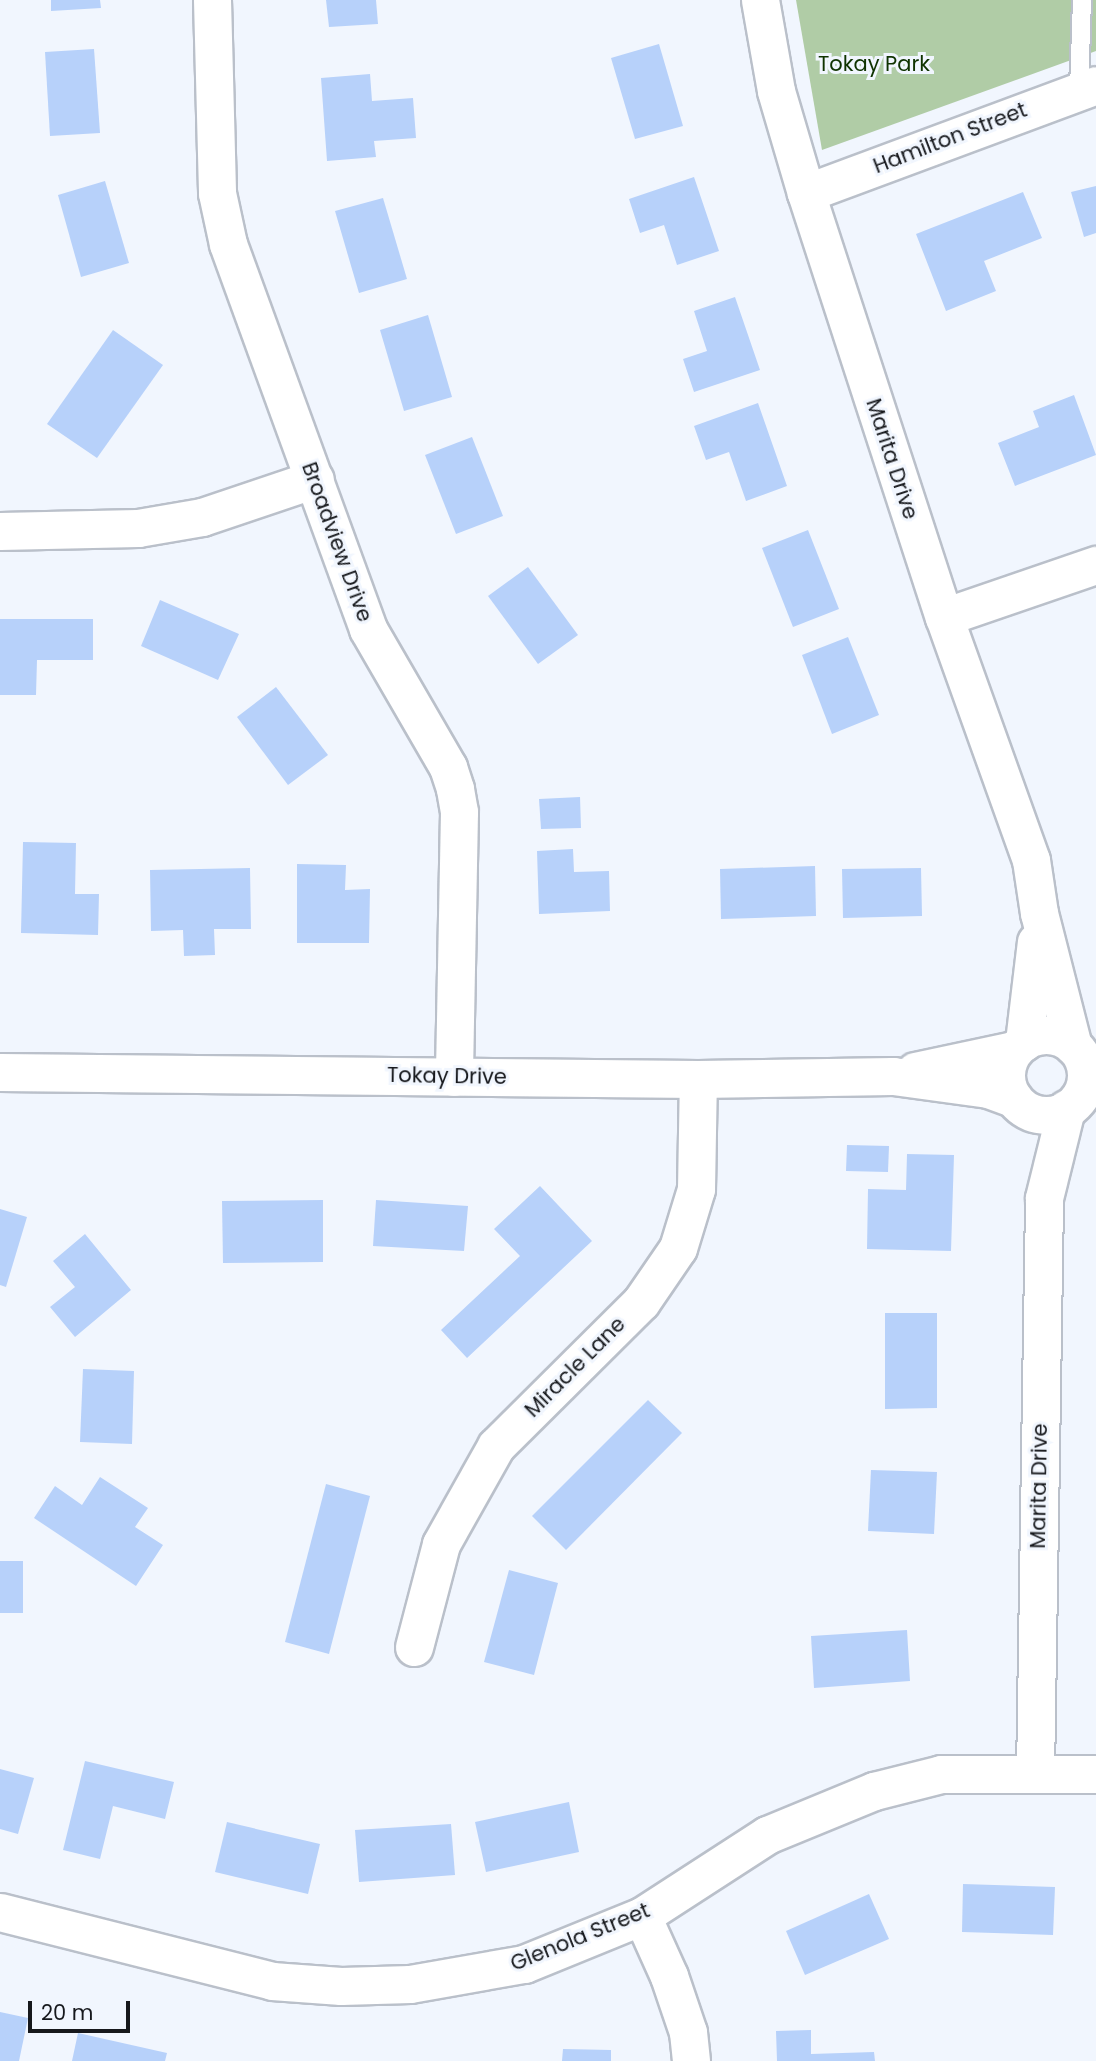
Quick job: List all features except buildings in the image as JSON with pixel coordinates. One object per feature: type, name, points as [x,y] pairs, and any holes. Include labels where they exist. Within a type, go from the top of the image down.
[{"type":"street","name":"Broadview Drive","points":[[212,0],[216,193],[228,244],[368,629],[447,767],[455,789],[459,813],[454,1077]]},
{"type":"street","name":"Marita Drive","points":[[760,0],[776,91],[806,193],[944,617],[1031,860],[1039,913],[1084,1055]]},
{"type":"street","name":"Hamilton Street","points":[[806,193],[1087,88]]},
{"type":"street","points":[[0,531],[163,524],[202,517],[315,479]]},
{"type":"street","points":[[944,617],[1096,565]]},
{"type":"street","name":"Marita Drive","points":[[1019,1046],[1039,913]]},
{"type":"street","points":[[1049,1036],[1084,1055],[1085,1083],[1078,1106],[1047,1115],[1018,1103],[1006,1074],[1019,1046],[1049,1036]]},
{"type":"street","name":"Tokay Drive","points":[[893,1076],[1019,1046]]},
{"type":"street","name":"Tokay Drive","points":[[0,1072],[698,1079],[893,1076],[988,1088],[1018,1103]]},
{"type":"street","name":"Miracle Lane","points":[[414,1647],[441,1544],[496,1446],[641,1302],[678,1248],[696,1189],[698,1079]]},
{"type":"street","name":"Marita Drive","points":[[1018,1103],[1044,1198],[1035,1774]]},
{"type":"street","name":"Marita Drive","points":[[1044,1198],[1078,1106]]},
{"type":"street","name":"Glenola Street","points":[[0,1912],[272,1981],[341,1986],[410,1984],[524,1964],[642,1916],[767,1835],[873,1790],[941,1774],[1096,1774]]},
{"type":"street","points":[[642,1916],[669,1976],[688,2032],[691,2061]]},
{"type":"lane","points":[[1082,0],[1087,88]]},
{"type":"green space","name":"Tokay Park","points":[[796,0],[1096,0],[1096,51],[822,150]]}]
